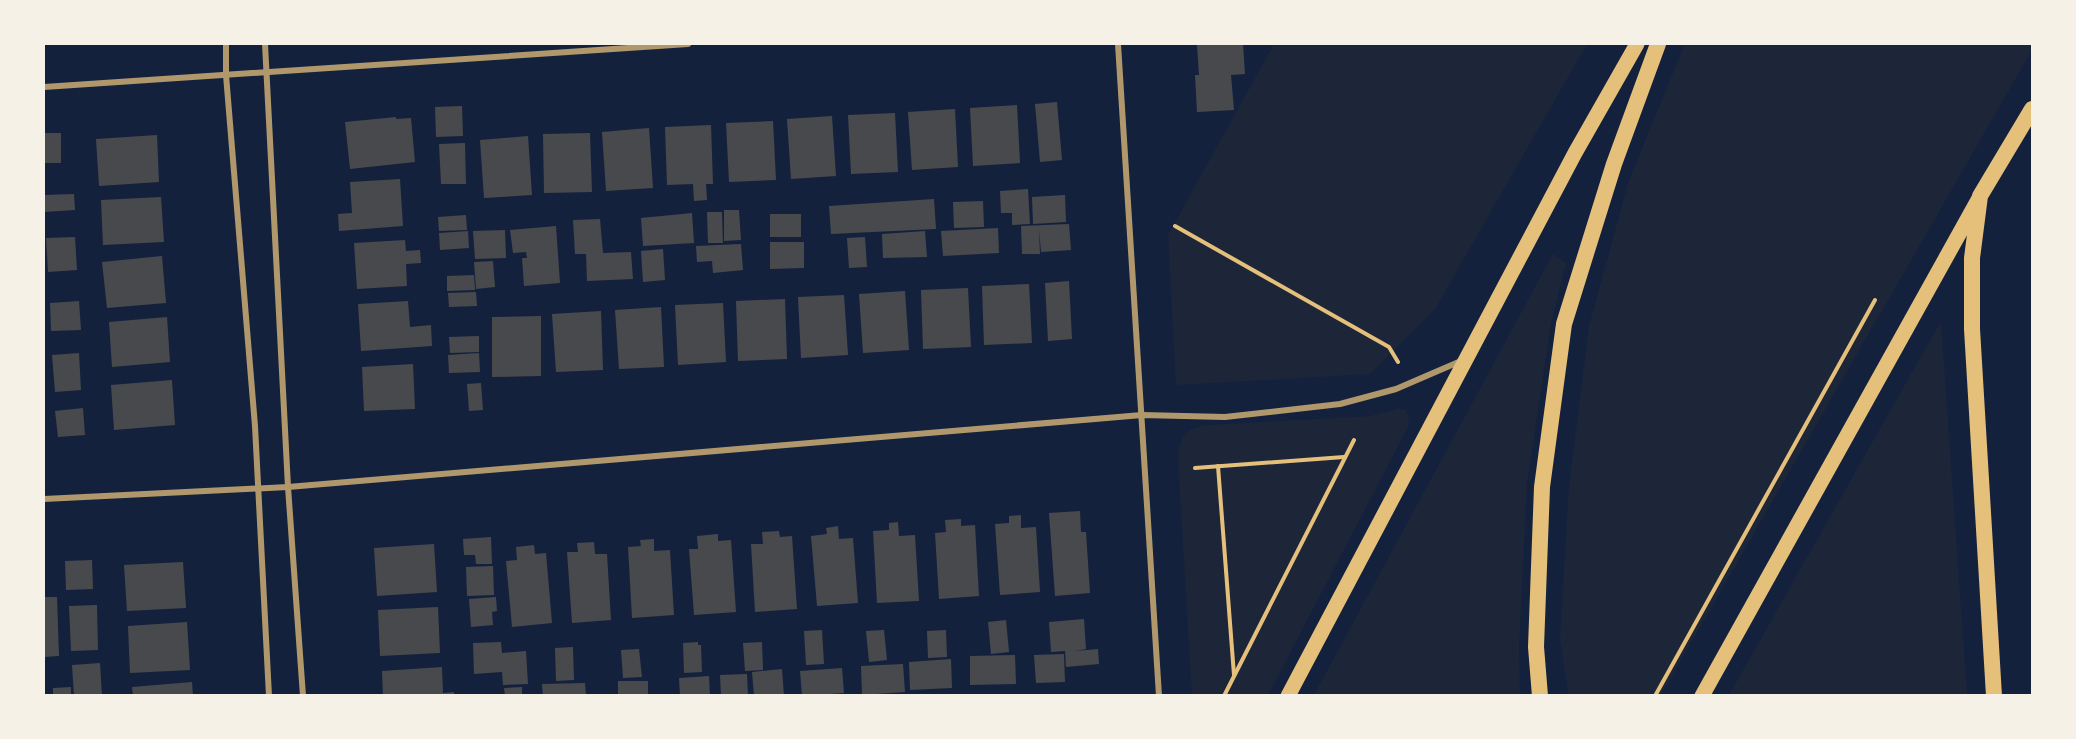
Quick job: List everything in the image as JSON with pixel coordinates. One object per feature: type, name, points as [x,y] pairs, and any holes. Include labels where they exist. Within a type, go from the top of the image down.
[{"type":"highway","points":[[1540,696],[1536,647],[1542,486],[1564,324],[1614,164],[1658,44]]},
{"type":"highway","points":[[1994,696],[1972,329],[1972,258],[1980,196],[2032,109]]},
{"type":"main road","points":[[1288,696],[1575,153],[1637,44]]},
{"type":"main road","points":[[1702,696],[1980,196]]},
{"type":"street","points":[[226,44],[226,75],[258,487],[269,696]]},
{"type":"street","points":[[265,44],[288,487],[303,696]]},
{"type":"street","points":[[44,87],[688,44]]},
{"type":"street","points":[[1118,44],[1159,696]]},
{"type":"street","points":[[44,499],[288,487],[1142,415],[1225,417],[1340,404],[1395,389],[1467,358]]},
{"type":"path","points":[[1175,226],[1389,347],[1398,362]]},
{"type":"path","points":[[1655,696],[1875,300]]},
{"type":"path","points":[[1224,696],[1354,440]]},
{"type":"path","points":[[1195,468],[1345,457]]},
{"type":"path","points":[[1218,466],[1234,676]]},
{"type":"shaded area","points":[[1274,44],[1587,44],[1435,309],[1370,374],[1176,385],[1168,235]]},
{"type":"shaded area","points":[[1685,44],[2032,44],[2032,50],[1661,695],[1569,696],[1560,640],[1569,486],[1589,326],[1629,180]]},
{"type":"shaded area","points":[[1553,254],[1566,263],[1551,324],[1527,483],[1519,648],[1520,695],[1314,695]]},
{"type":"shaded area","points":[[1941,321],[1967,695],[1729,695]]},
{"type":"shaded area","points":[[1399,409],[1406,410],[1409,417],[1408,427],[1268,695],[1192,695],[1178,459],[1182,439],[1189,431],[1200,426],[1370,416]]},
{"type":"building","points":[[1197,44],[1243,44],[1245,74],[1231,75],[1234,110],[1197,112],[1195,75],[1199,75]]},
{"type":"building","points":[[1057,102],[1062,160],[1040,162],[1035,104]]},
{"type":"building","points":[[1017,105],[1020,163],[973,166],[970,108]]},
{"type":"building","points":[[462,106],[463,136],[436,137],[435,107]]},
{"type":"building","points":[[955,109],[958,167],[912,170],[908,112]]},
{"type":"building","points":[[895,113],[898,172],[851,174],[848,115]]},
{"type":"building","points":[[832,116],[836,176],[791,179],[787,119]]},
{"type":"building","points":[[396,117],[396,119],[411,118],[415,162],[350,169],[345,122]]},
{"type":"building","points":[[773,121],[776,180],[729,182],[726,123]]},
{"type":"building","points":[[711,125],[713,184],[706,184],[707,200],[694,201],[693,184],[667,185],[665,127]]},
{"type":"building","points":[[649,128],[653,188],[606,191],[602,132]]},
{"type":"building","points":[[44,133],[61,133],[61,163],[44,163]]},
{"type":"building","points":[[590,133],[592,192],[544,193],[543,134]]},
{"type":"building","points":[[157,135],[159,182],[99,186],[96,139]]},
{"type":"building","points":[[528,136],[532,195],[484,198],[480,140]]},
{"type":"building","points":[[465,143],[466,184],[441,184],[439,144]]},
{"type":"building","points":[[400,179],[403,226],[339,231],[338,214],[352,213],[350,182]]},
{"type":"building","points":[[1028,189],[1030,224],[1012,225],[1012,213],[1001,213],[1000,191]]},
{"type":"building","points":[[74,194],[75,210],[44,212],[44,195]]},
{"type":"building","points":[[1065,195],[1066,222],[1033,224],[1032,197]]},
{"type":"building","points":[[161,197],[164,242],[103,245],[101,200]]},
{"type":"building","points":[[934,199],[936,229],[831,234],[829,206]]},
{"type":"building","points":[[983,201],[984,227],[954,228],[953,202]]},
{"type":"building","points":[[724,210],[739,210],[741,240],[724,241]]},
{"type":"building","points":[[707,212],[722,212],[723,243],[708,243]]},
{"type":"building","points":[[692,213],[694,243],[643,246],[641,218]]},
{"type":"building","points":[[770,214],[801,214],[801,237],[770,237]]},
{"type":"building","points":[[466,215],[467,230],[439,231],[438,217]]},
{"type":"building","points":[[600,219],[603,253],[631,252],[633,279],[587,281],[586,254],[575,254],[573,220]]},
{"type":"building","points":[[1069,224],[1071,250],[1041,252],[1039,229],[1040,254],[1022,254],[1021,226]]},
{"type":"building","points":[[556,226],[560,283],[524,286],[522,258],[527,258],[526,252],[513,253],[510,230]]},
{"type":"building","points":[[998,228],[999,253],[943,256],[941,231]]},
{"type":"building","points":[[505,230],[506,258],[475,259],[473,231]]},
{"type":"building","points":[[468,231],[469,248],[440,250],[439,233]]},
{"type":"building","points":[[925,231],[927,257],[883,258],[882,234]]},
{"type":"building","points":[[75,237],[77,270],[48,272],[46,238]]},
{"type":"building","points":[[865,237],[867,267],[849,268],[847,238]]},
{"type":"building","points":[[405,240],[406,251],[420,250],[421,263],[406,264],[407,286],[357,289],[354,243]]},
{"type":"building","points":[[770,242],[804,242],[804,268],[770,269]]},
{"type":"building","points":[[741,244],[743,270],[713,273],[712,261],[697,262],[696,246]]},
{"type":"building","points":[[663,249],[665,280],[643,282],[641,251]]},
{"type":"building","points":[[162,256],[166,303],[107,308],[102,262]]},
{"type":"building","points":[[493,261],[495,287],[476,289],[474,262]]},
{"type":"building","points":[[474,275],[475,290],[447,291],[447,276]]},
{"type":"building","points":[[1069,281],[1072,339],[1048,341],[1045,283]]},
{"type":"building","points":[[1029,284],[1032,343],[984,345],[982,286]]},
{"type":"building","points":[[968,288],[971,347],[923,349],[921,290]]},
{"type":"building","points":[[905,291],[909,350],[863,353],[859,294]]},
{"type":"building","points":[[476,292],[477,306],[449,307],[448,293]]},
{"type":"building","points":[[844,295],[848,355],[801,358],[798,297]]},
{"type":"building","points":[[785,299],[787,359],[738,361],[736,301]]},
{"type":"building","points":[[79,301],[81,330],[51,331],[50,303]]},
{"type":"building","points":[[408,301],[410,327],[431,325],[432,346],[361,351],[358,304]]},
{"type":"building","points":[[723,303],[726,362],[678,365],[675,305]]},
{"type":"building","points":[[661,307],[664,367],[619,369],[615,310]]},
{"type":"building","points":[[601,311],[603,370],[556,372],[552,314]]},
{"type":"building","points":[[541,316],[541,376],[492,377],[492,317]]},
{"type":"building","points":[[167,317],[170,362],[112,367],[109,322]]},
{"type":"building","points":[[479,336],[479,352],[450,353],[449,337]]},
{"type":"building","points":[[79,353],[81,390],[55,392],[52,355]]},
{"type":"building","points":[[479,353],[480,372],[449,373],[448,355]]},
{"type":"building","points":[[413,364],[415,409],[364,411],[362,367]]},
{"type":"building","points":[[172,380],[175,425],[114,430],[111,385]]},
{"type":"building","points":[[481,383],[483,410],[469,411],[467,384]]},
{"type":"building","points":[[83,408],[85,435],[58,437],[55,411]]},
{"type":"building","points":[[1080,511],[1081,532],[1086,532],[1090,593],[1055,596],[1049,513]]},
{"type":"building","points":[[1021,515],[1021,528],[1036,527],[1040,592],[1000,595],[995,524],[1009,523],[1009,516]]},
{"type":"building","points":[[961,519],[961,526],[975,525],[979,596],[939,599],[935,533],[946,532],[945,520]]},
{"type":"building","points":[[898,522],[899,536],[915,535],[919,601],[877,603],[873,531],[889,530],[889,523]]},
{"type":"building","points":[[838,526],[839,539],[853,538],[858,603],[817,606],[811,536],[827,534],[826,528]]},
{"type":"building","points":[[779,531],[780,537],[792,536],[797,609],[755,612],[751,544],[763,544],[762,532]]},
{"type":"building","points":[[718,534],[718,541],[731,540],[736,612],[694,615],[689,549],[698,549],[697,536]]},
{"type":"building","points":[[491,537],[492,564],[476,564],[475,555],[464,555],[463,539]]},
{"type":"building","points":[[654,539],[654,551],[670,550],[674,615],[632,618],[628,547],[641,546],[640,540]]},
{"type":"building","points":[[594,542],[595,554],[607,554],[611,620],[572,623],[567,552],[578,552],[577,543]]},
{"type":"building","points":[[434,544],[437,592],[377,596],[374,548]]},
{"type":"building","points":[[534,545],[535,554],[546,553],[552,623],[512,627],[506,561],[517,560],[516,547]]},
{"type":"building","points":[[92,560],[93,589],[66,590],[65,561]]},
{"type":"building","points":[[183,562],[186,608],[127,611],[124,565]]},
{"type":"building","points":[[493,566],[494,595],[467,596],[466,567]]},
{"type":"building","points":[[44,597],[57,597],[59,656],[44,657]]},
{"type":"building","points":[[496,597],[497,611],[492,612],[493,625],[471,627],[469,599]]},
{"type":"building","points":[[97,605],[98,650],[71,651],[69,606]]},
{"type":"building","points":[[438,607],[440,653],[380,656],[378,610]]},
{"type":"building","points":[[1084,619],[1086,649],[1075,651],[1098,649],[1099,664],[1066,667],[1065,651],[1051,652],[1049,622]]},
{"type":"building","points":[[1006,620],[1009,652],[991,654],[988,622]]},
{"type":"building","points":[[187,622],[190,670],[130,673],[128,626]]},
{"type":"building","points":[[822,630],[824,664],[806,665],[804,631]]},
{"type":"building","points":[[884,630],[887,660],[869,662],[866,631]]},
{"type":"building","points":[[946,630],[947,657],[928,658],[927,631]]},
{"type":"building","points":[[501,642],[502,653],[526,651],[528,684],[503,685],[502,672],[474,674],[473,643]]},
{"type":"building","points":[[698,642],[698,645],[701,645],[702,672],[684,673],[683,643]]},
{"type":"building","points":[[762,642],[763,670],[745,671],[743,643]]},
{"type":"building","points":[[573,647],[574,680],[556,681],[555,648]]},
{"type":"building","points":[[639,649],[642,677],[623,678],[621,650]]},
{"type":"building","points":[[1064,654],[1065,682],[1036,683],[1034,655]]},
{"type":"building","points":[[1015,655],[1016,684],[970,685],[970,656]]},
{"type":"building","points":[[951,659],[952,688],[910,690],[909,662]]},
{"type":"building","points":[[100,663],[102,696],[74,696],[72,665]]},
{"type":"building","points":[[903,664],[905,692],[862,695],[861,666]]},
{"type":"building","points":[[442,667],[443,693],[454,692],[454,696],[383,696],[382,671]]},
{"type":"building","points":[[842,668],[844,693],[802,696],[800,671]]},
{"type":"building","points":[[782,669],[784,696],[754,696],[752,672]]},
{"type":"building","points":[[747,674],[748,696],[721,696],[720,675]]},
{"type":"building","points":[[709,676],[710,696],[680,696],[679,678]]},
{"type":"building","points":[[618,681],[648,681],[648,696],[618,696]]},
{"type":"building","points":[[192,682],[193,696],[133,696],[132,687]]},
{"type":"building","points":[[585,683],[586,696],[543,696],[542,684]]},
{"type":"building","points":[[71,687],[71,696],[53,696],[53,688]]},
{"type":"building","points":[[522,687],[522,696],[505,696],[504,688]]}]
